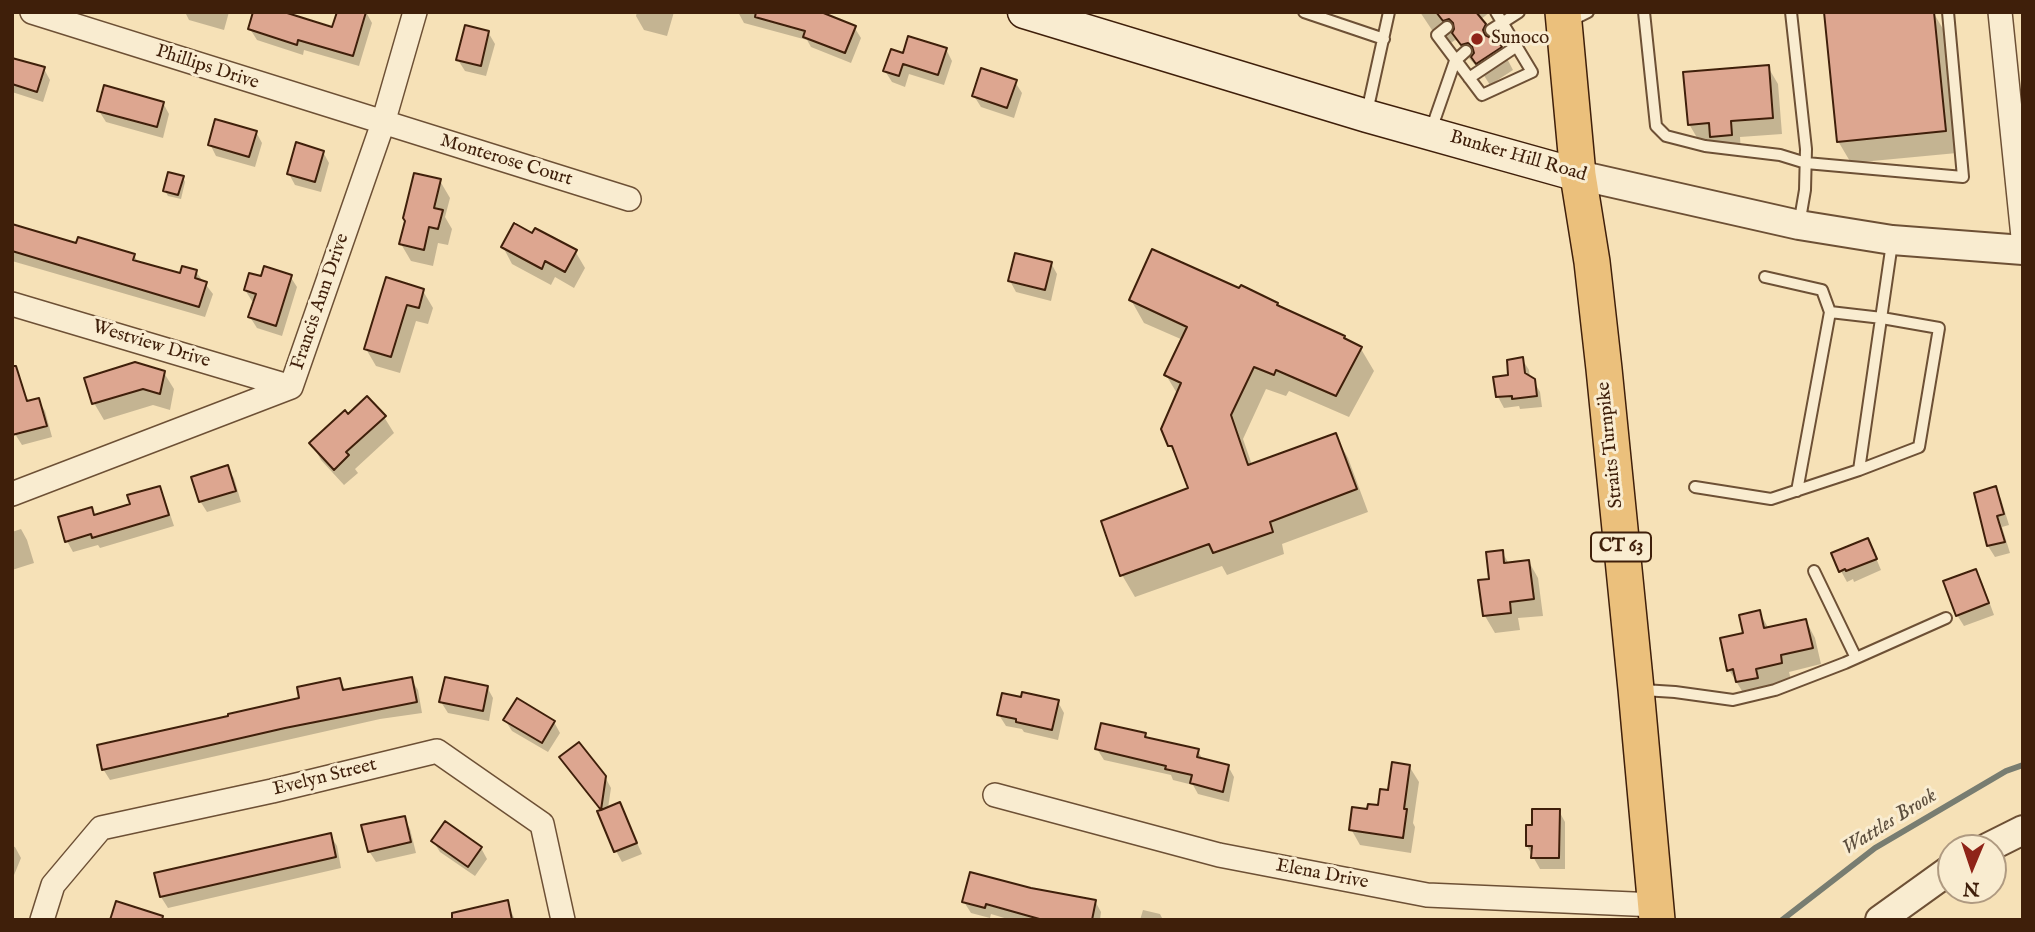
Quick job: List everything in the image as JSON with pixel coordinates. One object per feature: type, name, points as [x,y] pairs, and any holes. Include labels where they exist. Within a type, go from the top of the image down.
[{"type":"main road","name":"Bunker Hill Road","points":[[1040,15],[1367,116],[1578,175]]},
{"type":"main road","name":"Straits Turnpike","points":[[1572,16],[1578,175],[1594,275],[1656,912]]},
{"type":"street","name":"Phillips Drive","points":[[32,12],[383,123]]},
{"type":"street","name":"Francis Ann Drive","points":[[12,494],[291,387],[383,123],[415,12]]},
{"type":"street","points":[[2000,12],[2023,237]]},
{"type":"street","name":"Monterose Court","points":[[383,123],[629,199]]},
{"type":"street","name":"Bunker Hill Road","points":[[1578,175],[1799,225],[1892,240],[2023,250]]},
{"type":"street","name":"Westview Drive","points":[[12,304],[291,387]]},
{"type":"street","name":"Evelyn Street","points":[[42,920],[53,885],[101,828],[272,791],[437,751],[542,824],[563,920]]},
{"type":"street","name":"Elena Drive","points":[[995,795],[1219,855],[1427,895],[1656,912]]},
{"type":"street","points":[[2007,838],[2023,830]]},
{"type":"street","points":[[1880,920],[1937,879]]},
{"type":"lane","points":[[1304,12],[1384,39]]},
{"type":"lane","points":[[1367,116],[1389,12]]},
{"type":"lane","points":[[1447,27],[1437,35],[1482,95],[1532,72],[1496,12]]},
{"type":"lane","points":[[1490,30],[1519,12]]},
{"type":"lane","points":[[1644,12],[1656,126],[1666,136],[1705,146],[1780,155],[1806,163],[1963,177],[1948,12]]},
{"type":"lane","points":[[1791,12],[1806,149],[1805,190],[1799,225]]},
{"type":"lane","points":[[1469,78],[1517,46]]},
{"type":"lane","points":[[1430,133],[1455,61],[1466,51]]},
{"type":"lane","points":[[1859,470],[1892,240]]},
{"type":"lane","points":[[1765,277],[1822,290],[1830,312],[1797,491]]},
{"type":"lane","points":[[1695,487],[1772,499],[1919,447],[1939,328],[1830,312]]},
{"type":"lane","points":[[1814,571],[1856,658]]},
{"type":"lane","points":[[1636,689],[1733,700],[1775,690],[1946,618]]},
{"type":"building","points":[[253,12],[284,12],[332,27],[337,12],[366,12],[353,56],[298,40],[297,45],[248,29]]},
{"type":"building","points":[[756,12],[821,12],[856,26],[845,53],[803,37],[805,31],[755,17]]},
{"type":"building","name":"Sunoco","points":[[1436,12],[1476,12],[1486,24],[1483,30],[1485,35],[1495,37],[1502,47],[1476,64],[1471,57],[1474,53],[1472,46],[1468,43],[1461,45],[1452,33],[1453,23],[1449,19],[1443,21]]},
{"type":"building","points":[[1824,12],[1934,12],[1946,131],[1837,142]]},
{"type":"building","points":[[465,25],[489,31],[481,66],[456,60]]},
{"type":"building","points":[[908,36],[947,48],[938,75],[903,64],[899,76],[883,71],[891,49],[903,53]]},
{"type":"building","points":[[12,58],[45,67],[37,92],[12,84]]},
{"type":"building","points":[[1769,65],[1773,118],[1731,121],[1732,135],[1710,137],[1709,123],[1688,125],[1683,72]]},
{"type":"building","points":[[981,68],[1017,80],[1007,108],[972,96]]},
{"type":"building","points":[[104,85],[164,102],[157,127],[97,111]]},
{"type":"building","points":[[215,119],[257,131],[249,157],[208,145]]},
{"type":"building","points":[[296,142],[324,151],[315,182],[287,174]]},
{"type":"building","points":[[168,172],[184,176],[178,195],[163,191]]},
{"type":"building","points":[[414,173],[441,179],[434,208],[443,210],[438,229],[429,227],[424,250],[399,244]]},
{"type":"building","points":[[514,223],[532,233],[535,228],[577,250],[565,272],[545,261],[542,269],[501,247]]},
{"type":"building","points":[[12,224],[76,243],[78,237],[135,254],[133,260],[180,273],[182,266],[197,270],[195,278],[207,282],[199,307],[12,251]]},
{"type":"building","points":[[1152,249],[1239,288],[1241,285],[1362,347],[1336,396],[1276,370],[1274,375],[1254,367],[1231,415],[1248,465],[1336,433],[1357,489],[1270,522],[1273,532],[1213,553],[1209,544],[1120,576],[1101,521],[1188,488],[1172,446],[1168,446],[1161,429],[1181,383],[1164,375],[1187,327],[1129,300]]},
{"type":"building","points":[[1015,253],[1052,262],[1045,290],[1008,281]]},
{"type":"building","points":[[264,266],[292,275],[276,326],[248,317],[256,294],[244,290],[249,273],[261,276]]},
{"type":"building","points":[[386,277],[424,289],[419,308],[407,305],[391,357],[364,349]]},
{"type":"building","points":[[1523,357],[1525,373],[1535,379],[1537,396],[1512,399],[1512,396],[1496,397],[1493,377],[1508,375],[1507,360]]},
{"type":"building","points":[[135,362],[165,371],[160,394],[143,389],[92,404],[84,378]]},
{"type":"building","points":[[12,366],[16,366],[27,401],[39,398],[47,426],[12,435]]},
{"type":"building","points":[[367,396],[386,416],[346,452],[349,455],[334,470],[309,443],[345,410],[348,414]]},
{"type":"building","points":[[228,465],[236,491],[199,502],[191,477]]},
{"type":"building","points":[[160,486],[169,515],[92,538],[91,534],[65,542],[58,517],[92,507],[94,515],[130,504],[127,495]]},
{"type":"building","points":[[1996,486],[2004,514],[1997,516],[2005,542],[1987,546],[1974,493]]},
{"type":"building","points":[[1868,538],[1877,559],[1839,572],[1831,553]]},
{"type":"building","points":[[1503,550],[1504,563],[1529,560],[1534,599],[1510,602],[1511,613],[1483,616],[1478,580],[1489,579],[1486,552]]},
{"type":"building","points":[[1976,569],[1989,603],[1956,616],[1943,581]]},
{"type":"building","points":[[1760,610],[1764,628],[1806,619],[1813,648],[1781,655],[1782,663],[1756,669],[1758,678],[1736,682],[1733,669],[1727,671],[1720,638],[1743,633],[1739,615]]},
{"type":"building","points":[[412,677],[417,702],[285,728],[102,770],[97,745],[299,698],[297,687],[340,678],[343,690]]},
{"type":"building","points":[[445,677],[488,686],[483,711],[439,702]]},
{"type":"building","points":[[1022,692],[1059,700],[1052,730],[997,715],[1002,693],[1021,697]]},
{"type":"building","points":[[517,698],[555,721],[542,743],[503,720]]},
{"type":"building","points":[[1101,723],[1146,733],[1145,737],[1199,749],[1197,757],[1229,765],[1223,792],[1190,783],[1192,775],[1165,769],[1166,766],[1095,749]]},
{"type":"building","points":[[579,742],[606,776],[601,810],[559,757]]},
{"type":"building","points":[[1392,762],[1410,765],[1403,838],[1349,830],[1352,807],[1367,809],[1368,804],[1378,805],[1380,789],[1388,790]]},
{"type":"building","points":[[620,802],[637,843],[614,852],[597,811]]},
{"type":"building","points":[[1532,809],[1560,809],[1559,858],[1531,858],[1532,846],[1526,846],[1526,825],[1532,825]]},
{"type":"building","points":[[405,816],[411,842],[368,852],[361,825]]},
{"type":"building","points":[[445,821],[482,847],[468,867],[431,841]]},
{"type":"building","points":[[331,833],[336,857],[160,897],[154,873]]},
{"type":"building","points":[[970,872],[1031,888],[1096,900],[1092,920],[1043,920],[986,904],[985,908],[962,902]]},
{"type":"building","points":[[508,900],[512,920],[452,920],[452,913]]},
{"type":"building","points":[[116,901],[163,916],[162,920],[110,920]]},
{"type":"waterway","name":"Wattles Brook","points":[[1782,920],[1875,848],[2006,771],[2023,765]]},
{"type":"place","name":"Sunoco","points":[[1477,39]]}]
